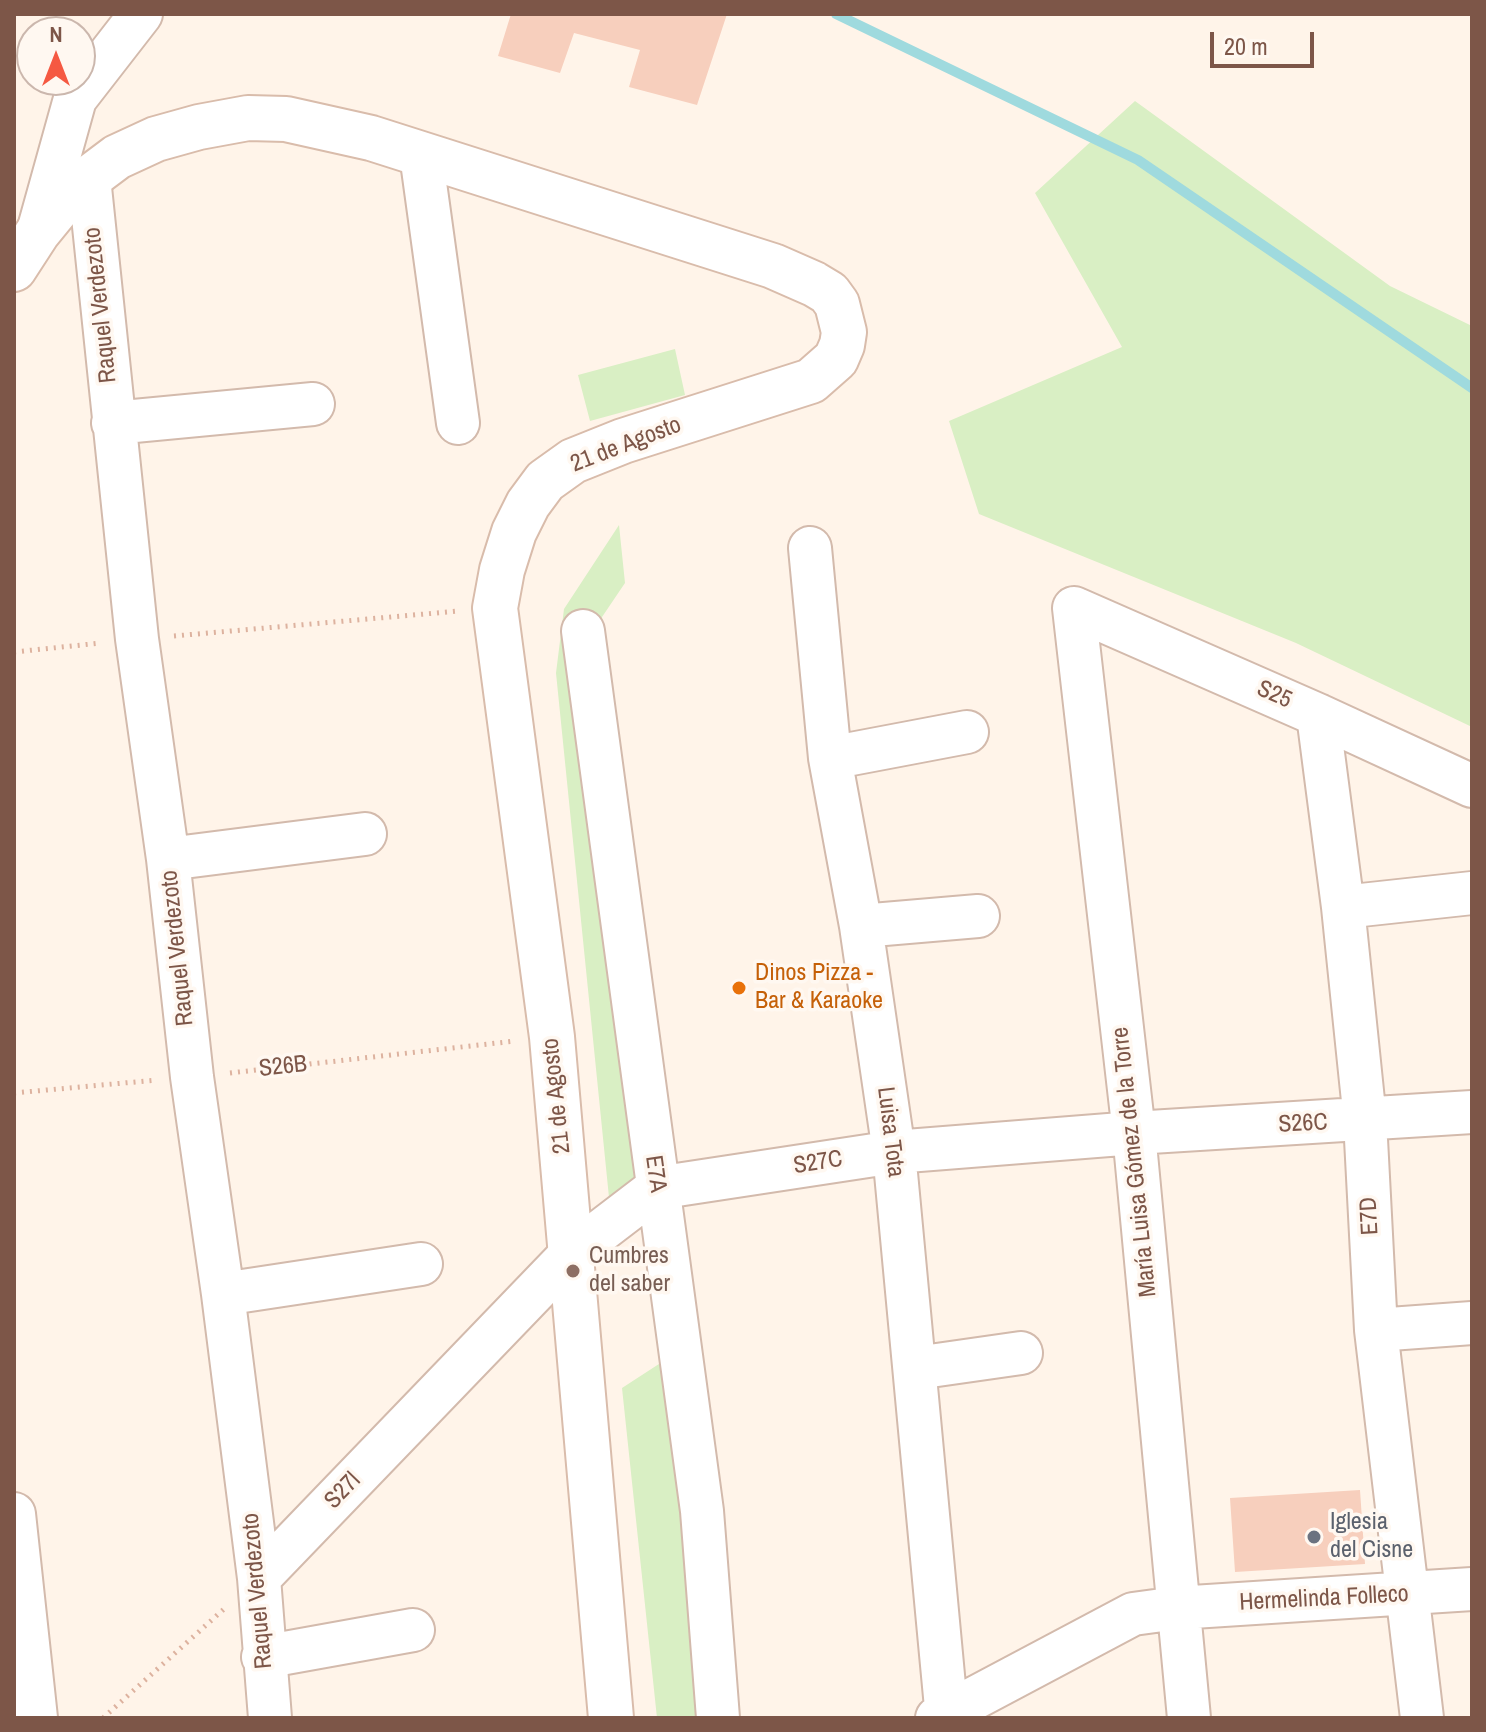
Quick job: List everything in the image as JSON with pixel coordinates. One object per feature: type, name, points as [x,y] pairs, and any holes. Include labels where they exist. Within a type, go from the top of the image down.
[{"type":"street","points":[[38,232],[75,99],[140,14]]},
{"type":"street","name":"21 de Agosto","points":[[14,269],[65,199],[117,157],[156,139],[199,127],[248,118],[286,119],[324,126],[421,154],[773,266],[829,293],[837,304],[844,332],[836,359],[811,381],[623,441],[573,461],[545,481],[528,504],[514,532],[502,570],[495,608],[552,1037],[611,1718]]},
{"type":"street","points":[[421,154],[458,423]]},
{"type":"street","name":"Raquel Verdezoto","points":[[89,178],[137,639],[259,1578],[270,1718]]},
{"type":"street","points":[[113,423],[313,404]]},
{"type":"street","name":"Luisa Tota","points":[[810,548],[830,758],[861,926],[894,1152],[916,1368],[944,1716]]},
{"type":"street","name":"S25","points":[[1074,608],[1472,786]]},
{"type":"street","name":"María Luisa Gómez de la Torre","points":[[1074,608],[1134,1133],[1189,1718]]},
{"type":"street","name":"E7A","points":[[583,631],[702,1511],[718,1718]]},
{"type":"street","name":"E7D","points":[[1318,715],[1343,907],[1365,1120],[1376,1330],[1422,1718]]},
{"type":"street","points":[[830,758],[967,732]]},
{"type":"street","points":[[168,859],[365,834]]},
{"type":"street","points":[[1343,907],[1472,893]]},
{"type":"street","points":[[861,926],[978,916]]},
{"type":"street","name":"S26C","points":[[1134,1133],[1472,1112]]},
{"type":"street","name":"S27C","points":[[572,1253],[657,1188],[894,1152],[1134,1133]]},
{"type":"street","name":"S27l","points":[[259,1578],[572,1253]]},
{"type":"street","points":[[223,1294],[421,1264]]},
{"type":"street","points":[[1376,1330],[1472,1323]]},
{"type":"street","points":[[916,1368],[1021,1353]]},
{"type":"street","points":[[14,1514],[36,1718]]},
{"type":"street","name":"Hermelinda Folleco","points":[[944,1716],[1133,1614],[1177,1608],[1472,1589]]},
{"type":"street","points":[[263,1657],[413,1630]]},
{"type":"path","points":[[14,652],[495,608]]},
{"type":"path","name":"S26B","points":[[14,1093],[192,1077],[552,1037]]},
{"type":"path","points":[[103,1718],[259,1578]]},
{"type":"green space","points":[[1135,101],[1390,286],[1472,326],[1472,727],[1296,643],[979,514],[949,421],[1122,347],[1035,193]]},
{"type":"green space","points":[[675,349],[685,395],[590,421],[578,375]]},
{"type":"green space","points":[[619,525],[625,583],[602,617],[659,1172],[612,1227],[556,673],[564,609]]},
{"type":"green space","points":[[682,1349],[713,1718],[657,1718],[622,1388]]},
{"type":"building","points":[[511,14],[727,14],[697,105],[629,87],[640,50],[574,33],[560,73],[498,56]]},
{"type":"building","points":[[1360,1490],[1365,1564],[1235,1572],[1230,1498]]},
{"type":"waterway","points":[[836,14],[1138,160],[1472,388]]},
{"type":"place","name":"Dinos Pizza - Bar & Karaoke","points":[[739,988]]},
{"type":"place","name":"Cumbres del saber","points":[[573,1271]]},
{"type":"place","name":"Iglesia del Cisne","points":[[1314,1537]]}]
